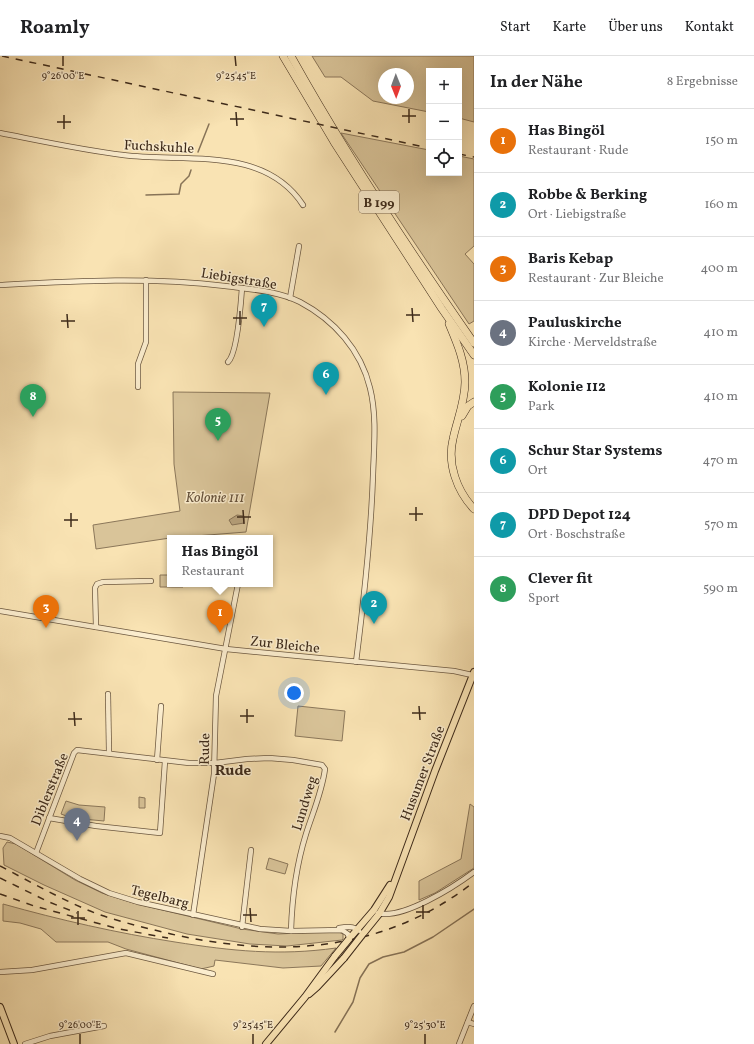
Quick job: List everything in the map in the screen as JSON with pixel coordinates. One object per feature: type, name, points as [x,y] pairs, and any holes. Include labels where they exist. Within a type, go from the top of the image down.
[{"type":"highway","name":"B 199","points":[[283,56],[334,142],[442,310],[474,355]]},
{"type":"highway","name":"B 199","points":[[291,56],[339,138],[400,234],[474,343]]},
{"type":"highway","points":[[442,310],[459,349],[464,366],[464,397],[456,429],[452,455],[456,480],[464,496],[474,509]]},
{"type":"highway","points":[[456,429],[464,411],[474,402]]},
{"type":"main road","name":"Husumer Straße","points":[[305,997],[317,988],[344,958],[379,914],[389,897],[394,879],[473,674],[474,666]]},
{"type":"main road","name":"Husumer Straße","points":[[266,1044],[305,997],[357,928],[374,910],[394,879]]},
{"type":"main road","points":[[0,1007],[14,1044]]},
{"type":"street","name":"Fuchskuhle","points":[[0,133],[129,156],[222,160],[236,162],[258,169],[272,176],[297,196],[303,205]]},
{"type":"street","points":[[290,298],[299,246]]},
{"type":"street","name":"Liebigstraße","points":[[0,285],[113,279],[146,280],[242,288],[290,298],[318,313],[345,337],[355,351],[362,366],[373,400],[374,447],[372,506],[366,582],[356,662]]},
{"type":"street","points":[[138,387],[138,364],[146,342],[146,280]]},
{"type":"street","points":[[228,362],[231,359],[236,337],[242,288]]},
{"type":"street","points":[[96,627],[95,588],[98,584],[102,582],[151,581]]},
{"type":"street","name":"Rude","points":[[193,915],[215,763],[215,708],[237,587]]},
{"type":"street","name":"Zur Bleiche","points":[[0,611],[226,649],[473,674]]},
{"type":"street","points":[[108,694],[110,752]]},
{"type":"street","points":[[157,760],[161,706]]},
{"type":"street","name":"Diblerstraße","points":[[36,852],[74,753],[77,750],[81,749],[110,752],[165,761],[215,763]]},
{"type":"street","name":"Lundweg","points":[[215,763],[247,758],[269,758],[293,760],[324,766],[323,784],[305,836],[293,886],[291,931]]},
{"type":"street","points":[[49,818],[66,822],[160,833],[165,761]]},
{"type":"street","name":"Tegelbarg","points":[[0,836],[10,838],[102,890],[138,902],[242,927],[291,931],[342,930],[348,934],[349,939]]},
{"type":"street","points":[[242,927],[251,850]]},
{"type":"street","points":[[374,910],[379,914],[396,913],[448,889],[474,872]]},
{"type":"street","name":"Tegelbarg","points":[[328,930],[351,926],[357,928]]},
{"type":"street","points":[[357,928],[362,935]]},
{"type":"street","points":[[0,972],[32,970],[126,953],[213,974]]},
{"type":"street","points":[[459,1044],[474,1006]]},
{"type":"street","points":[[468,1022],[474,1024]]},
{"type":"street","points":[[25,1044],[50,1036],[104,1026]]},
{"type":"green space","points":[[312,56],[474,56],[474,122],[462,119],[462,68],[426,68],[426,111],[388,104],[414,104],[414,68],[378,68],[378,102],[373,101],[341,77],[325,77]]},
{"type":"green space","points":[[341,133],[426,149],[426,176],[462,176],[462,157],[474,159],[474,246],[465,254],[474,264],[474,321],[469,324]]},
{"type":"green space","name":"Kolonie 111","points":[[173,392],[270,393],[246,532],[208,535],[167,535],[167,538],[96,549],[93,525],[180,511],[174,464]]},
{"type":"green space","points":[[160,575],[167,575],[167,587],[160,587]]},
{"type":"green space","points":[[298,706],[345,711],[342,741],[295,736]]},
{"type":"green space","points":[[139,797],[145,798],[145,808],[139,808]]},
{"type":"green space","points":[[66,801],[79,805],[105,807],[104,821],[72,818],[61,814]]},
{"type":"green space","points":[[470,804],[474,807],[474,868],[435,893],[419,900],[419,881],[461,859]]},
{"type":"green space","points":[[7,842],[16,844],[75,880],[102,893],[133,903],[242,929],[278,934],[337,931],[343,934],[343,939],[287,946],[250,944],[187,934],[105,912],[44,885],[4,865],[3,848]]},
{"type":"green space","points":[[269,858],[288,864],[285,874],[266,869]]},
{"type":"green space","points":[[3,904],[67,921],[110,930],[216,948],[295,952],[336,948],[321,966],[283,968],[215,960],[214,966],[201,969],[126,949],[108,942],[56,942],[41,929],[20,923],[3,921]]},
{"type":"shaded area","points":[[237,515],[244,516],[244,523],[232,525],[229,520]]},
{"type":"waterway","points":[[198,152],[209,124]]},
{"type":"waterway","points":[[146,195],[179,194],[181,184],[189,176],[191,170]]},
{"type":"waterway","points":[[335,1032],[353,1002],[360,978],[369,964],[383,957],[404,952],[433,937],[474,909]]},
{"type":"railway","points":[[2,56],[426,147]]},
{"type":"railway","points":[[462,155],[474,157]]},
{"type":"railway","points":[[0,866],[47,891],[104,916],[171,934],[211,942],[251,946],[290,947],[329,944],[367,936],[403,923],[439,906],[474,882]]},
{"type":"railway","points":[[0,878],[49,902],[77,913]]},
{"type":"railway","points":[[0,894],[34,906],[119,929],[168,938]]},
{"type":"place","name":"DPD Depot 124","points":[[264,327]]},
{"type":"place","name":"Schur Star Systems","points":[[326,395]]},
{"type":"place","name":"Clever fit","points":[[33,417]]},
{"type":"place","name":"Kolonie 112","points":[[218,441]]},
{"type":"place","name":"Robbe & Berking","points":[[374,624]]},
{"type":"place","name":"Baris Kebap","points":[[46,628]]},
{"type":"place","name":"Has Bingöl","points":[[220,633]]},
{"type":"place","name":"Pauluskirche","points":[[77,841]]},
{"type":"district","name":"Rude","points":[[233,770]]}]
